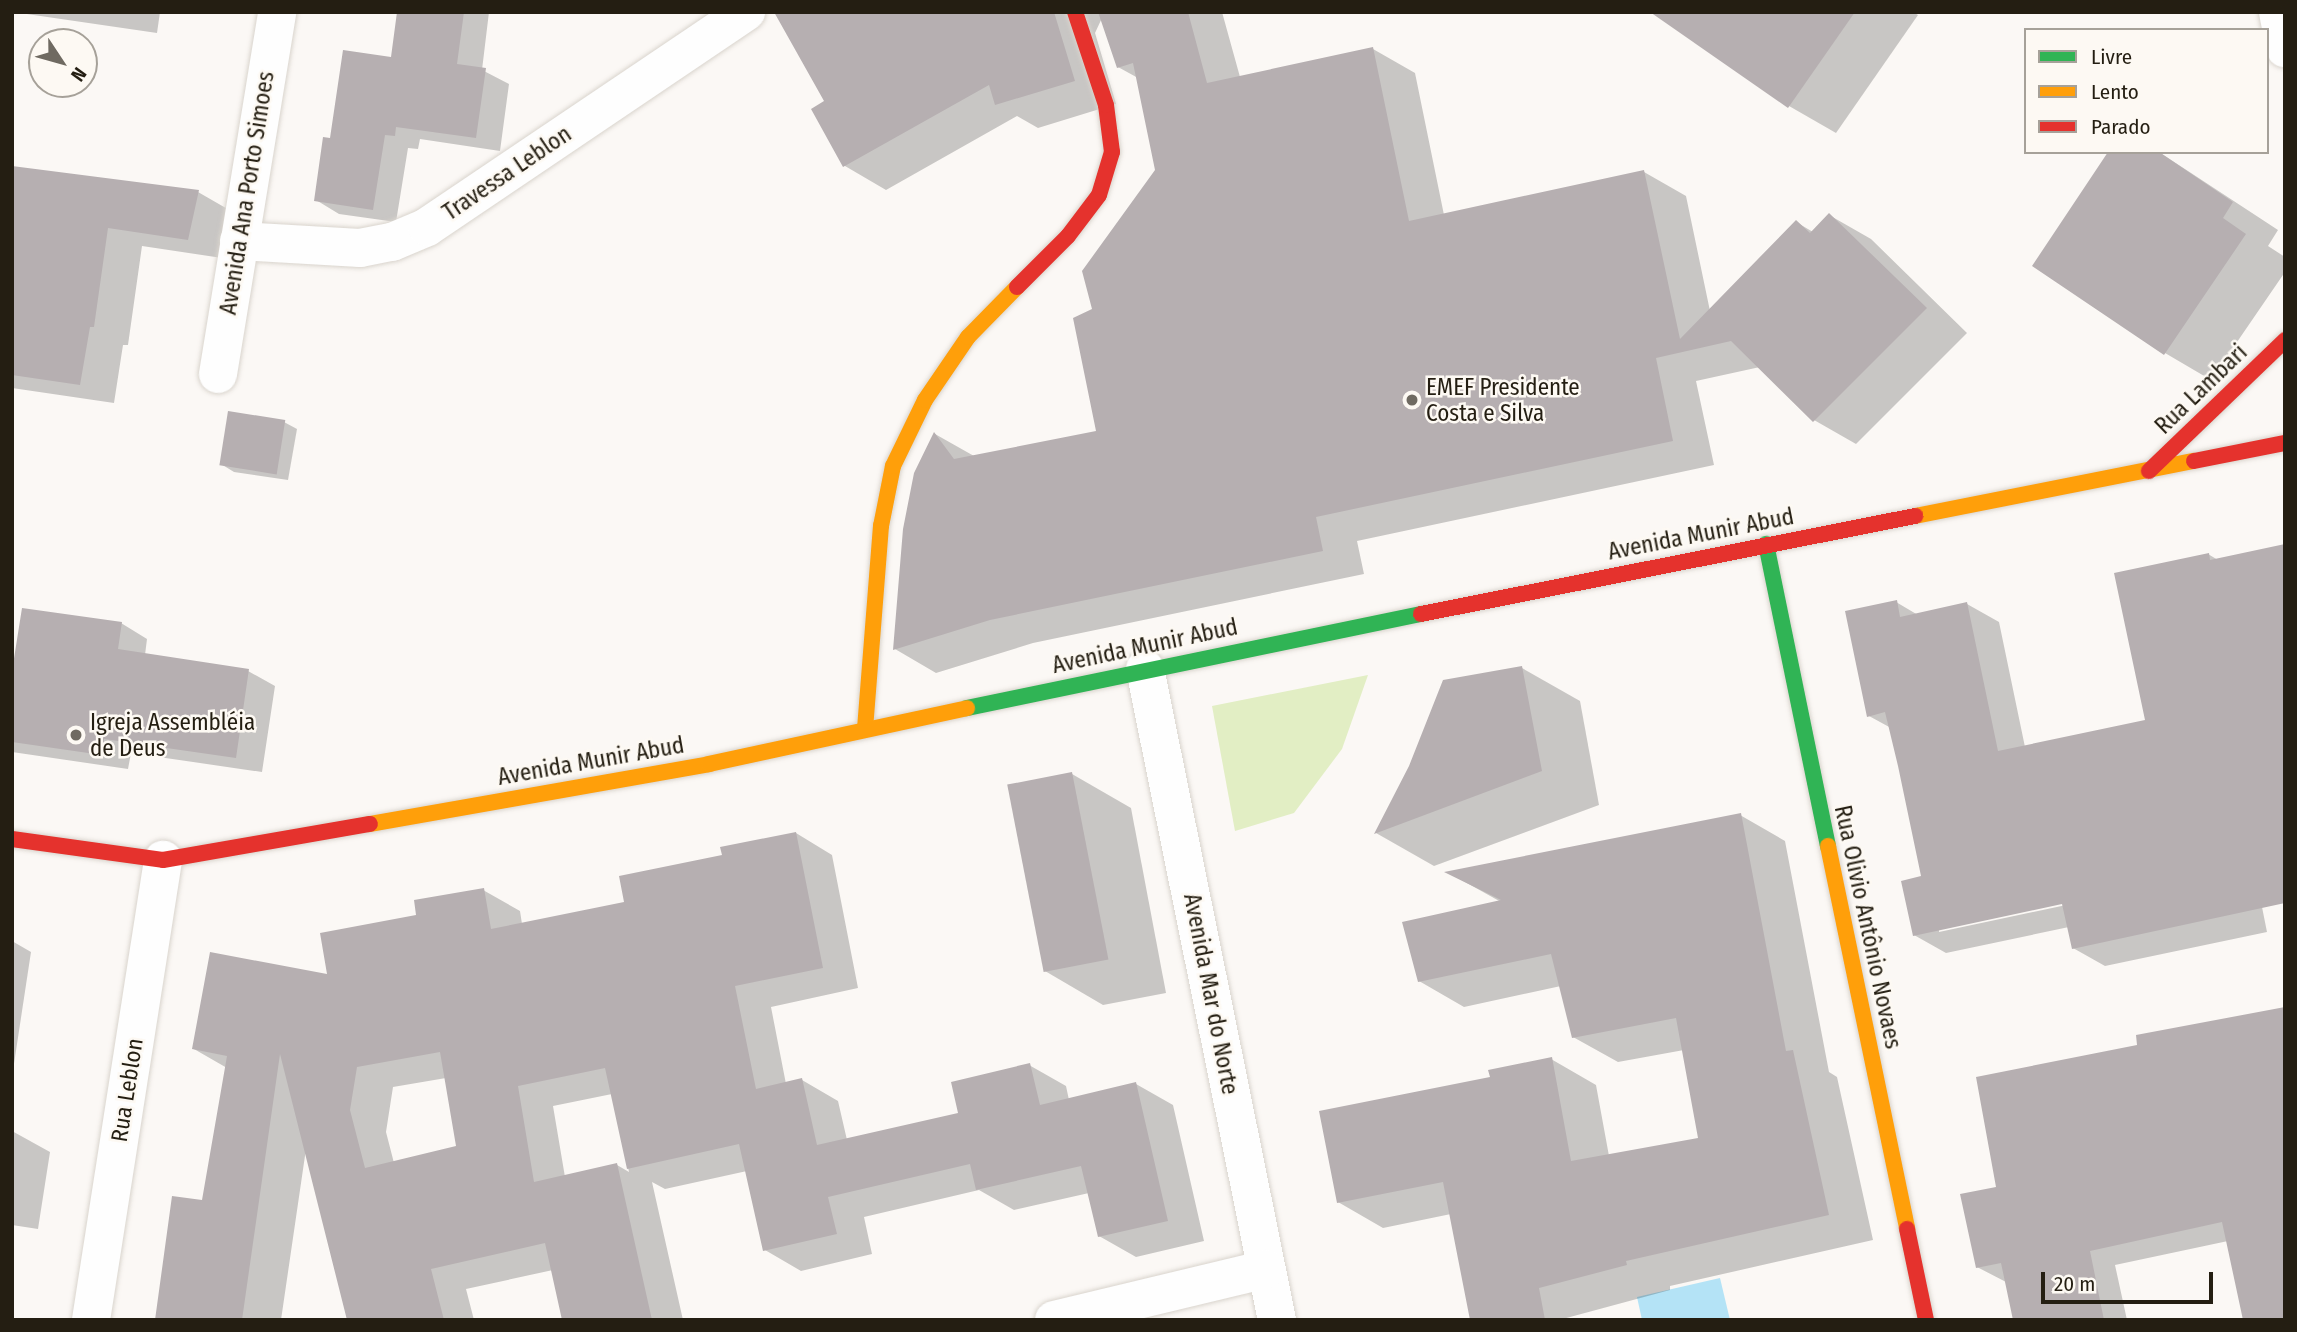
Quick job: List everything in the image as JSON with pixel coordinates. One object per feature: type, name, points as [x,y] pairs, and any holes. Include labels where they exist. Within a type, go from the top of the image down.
[{"type":"street","name":"Avenida Ana Porto Simoes","points":[[218,374],[277,12]]},
{"type":"street","name":"Travessa Leblon","points":[[239,242],[360,248],[392,242],[427,227],[746,12]]},
{"type":"street","points":[[865,729],[881,526],[893,466],[925,400],[968,337],[1068,236],[1099,195],[1109,163],[1112,152],[1106,105],[1075,12]]},
{"type":"street","points":[[2278,12],[2285,48]]},
{"type":"street","name":"Rua Lambari","points":[[2149,471],[2285,340]]},
{"type":"street","name":"Avenida Munir Abud","points":[[12,839],[163,860],[709,764],[1145,668],[2285,443]]},
{"type":"street","name":"Rua Olivio Antônio Novaes","points":[[1766,544],[1926,1320]]},
{"type":"street","name":"Avenida Mar do Norte","points":[[1145,668],[1277,1320]]},
{"type":"street","name":"Rua Leblon","points":[[92,1320],[163,860]]},
{"type":"street","points":[[1054,1320],[1266,1269]]},
{"type":"green space","points":[[1368,675],[1342,749],[1294,813],[1235,831],[1212,706]]},
{"type":"water","points":[[1720,1278],[1730,1320],[1642,1320],[1637,1297]]},
{"type":"building","points":[[397,12],[464,12],[457,64],[486,68],[476,138],[396,127],[395,136],[385,135],[373,210],[314,201],[323,137],[330,138],[343,50],[391,57]]},
{"type":"building","points":[[774,12],[1054,12],[1075,81],[995,105],[989,85],[843,167],[811,109],[824,101]]},
{"type":"building","points":[[1098,12],[1188,12],[1207,83],[1373,47],[1409,221],[1644,170],[1680,339],[1796,220],[1810,233],[1829,213],[1927,308],[1813,422],[1731,341],[1656,358],[1673,441],[1316,517],[1323,551],[990,620],[893,650],[903,529],[914,473],[934,432],[954,459],[1096,431],[1073,318],[1092,309],[1082,271],[1155,170],[1133,63],[1117,68]]},
{"type":"building","points":[[1650,12],[1855,12],[1788,108]]},
{"type":"building","points":[[2107,154],[2162,154],[2233,202],[2223,218],[2246,234],[2164,355],[2032,266]]},
{"type":"building","points":[[12,166],[199,190],[188,240],[108,228],[94,327],[90,327],[80,385],[12,375]]},
{"type":"building","points":[[228,411],[285,420],[277,474],[219,465]]},
{"type":"building","points":[[2285,544],[2285,903],[2072,949],[2062,904],[1913,936],[1901,881],[1921,876],[1898,766],[1885,712],[1867,717],[1845,611],[1897,600],[1900,617],[1967,602],[1998,751],[2145,720],[2114,573],[2209,553],[2210,560]]},
{"type":"building","points":[[22,608],[122,622],[118,649],[249,669],[236,758],[104,739],[102,755],[12,742],[12,671]]},
{"type":"building","points":[[1522,666],[1542,771],[1374,834],[1409,766],[1443,680]]},
{"type":"building","points":[[1072,772],[1108,959],[1044,972],[1007,785]]},
{"type":"building","points":[[1741,813],[1786,1051],[1793,1050],[1829,1215],[1626,1261],[1627,1265],[1539,1288],[1545,1320],[1470,1320],[1443,1182],[1337,1203],[1319,1111],[1490,1077],[1488,1070],[1552,1057],[1571,1161],[1698,1138],[1676,1018],[1572,1038],[1551,954],[1418,982],[1402,922],[1501,900],[1444,872]]},
{"type":"building","points":[[796,832],[823,968],[735,986],[756,1089],[802,1078],[817,1145],[958,1113],[951,1082],[1030,1063],[1040,1105],[1136,1082],[1168,1221],[1098,1237],[1081,1166],[976,1190],[970,1164],[828,1197],[837,1234],[763,1251],[739,1144],[627,1169],[605,1068],[518,1086],[534,1182],[617,1163],[652,1320],[562,1320],[545,1243],[431,1269],[444,1320],[347,1320],[280,1054],[242,1320],[155,1320],[172,1196],[202,1200],[227,1056],[192,1049],[210,952],[327,974],[320,933],[416,915],[414,900],[484,888],[491,929],[624,902],[619,876],[722,855],[720,847]],"holes":[[[440,1052],[456,1146],[365,1168],[350,1110],[357,1067]]]},
{"type":"building","points":[[2285,1007],[2285,1320],[2243,1320],[2222,1222],[2090,1251],[2104,1320],[2013,1320],[2001,1263],[1976,1268],[1960,1194],[1996,1187],[1976,1077],[2137,1045],[2136,1035]]},
{"type":"traffic: fast","points":[[1766,544],[1828,846]]},
{"type":"traffic: fast","points":[[967,708],[1421,614]]},
{"type":"traffic: slow","points":[[865,729],[881,526],[893,466],[925,400],[968,337],[1017,287]]},
{"type":"traffic: slow","points":[[1915,516],[2194,461]]},
{"type":"traffic: slow","points":[[370,824],[709,764],[967,708]]},
{"type":"traffic: slow","points":[[1828,846],[1907,1229]]},
{"type":"traffic: jam","points":[[1017,287],[1068,236],[1099,195],[1112,152],[1106,105],[1075,12]]},
{"type":"traffic: jam","points":[[2149,471],[2285,340]]},
{"type":"traffic: jam","points":[[2194,461],[2285,443]]},
{"type":"traffic: jam","points":[[1421,614],[1915,516]]},
{"type":"traffic: jam","points":[[12,839],[163,860],[370,824]]},
{"type":"traffic: jam","points":[[1907,1229],[1926,1320]]},
{"type":"place","name":"EMEF Presidente Costa e Silva","points":[[1412,400]]},
{"type":"place","name":"Igreja Assembléia de Deus","points":[[76,735]]}]
